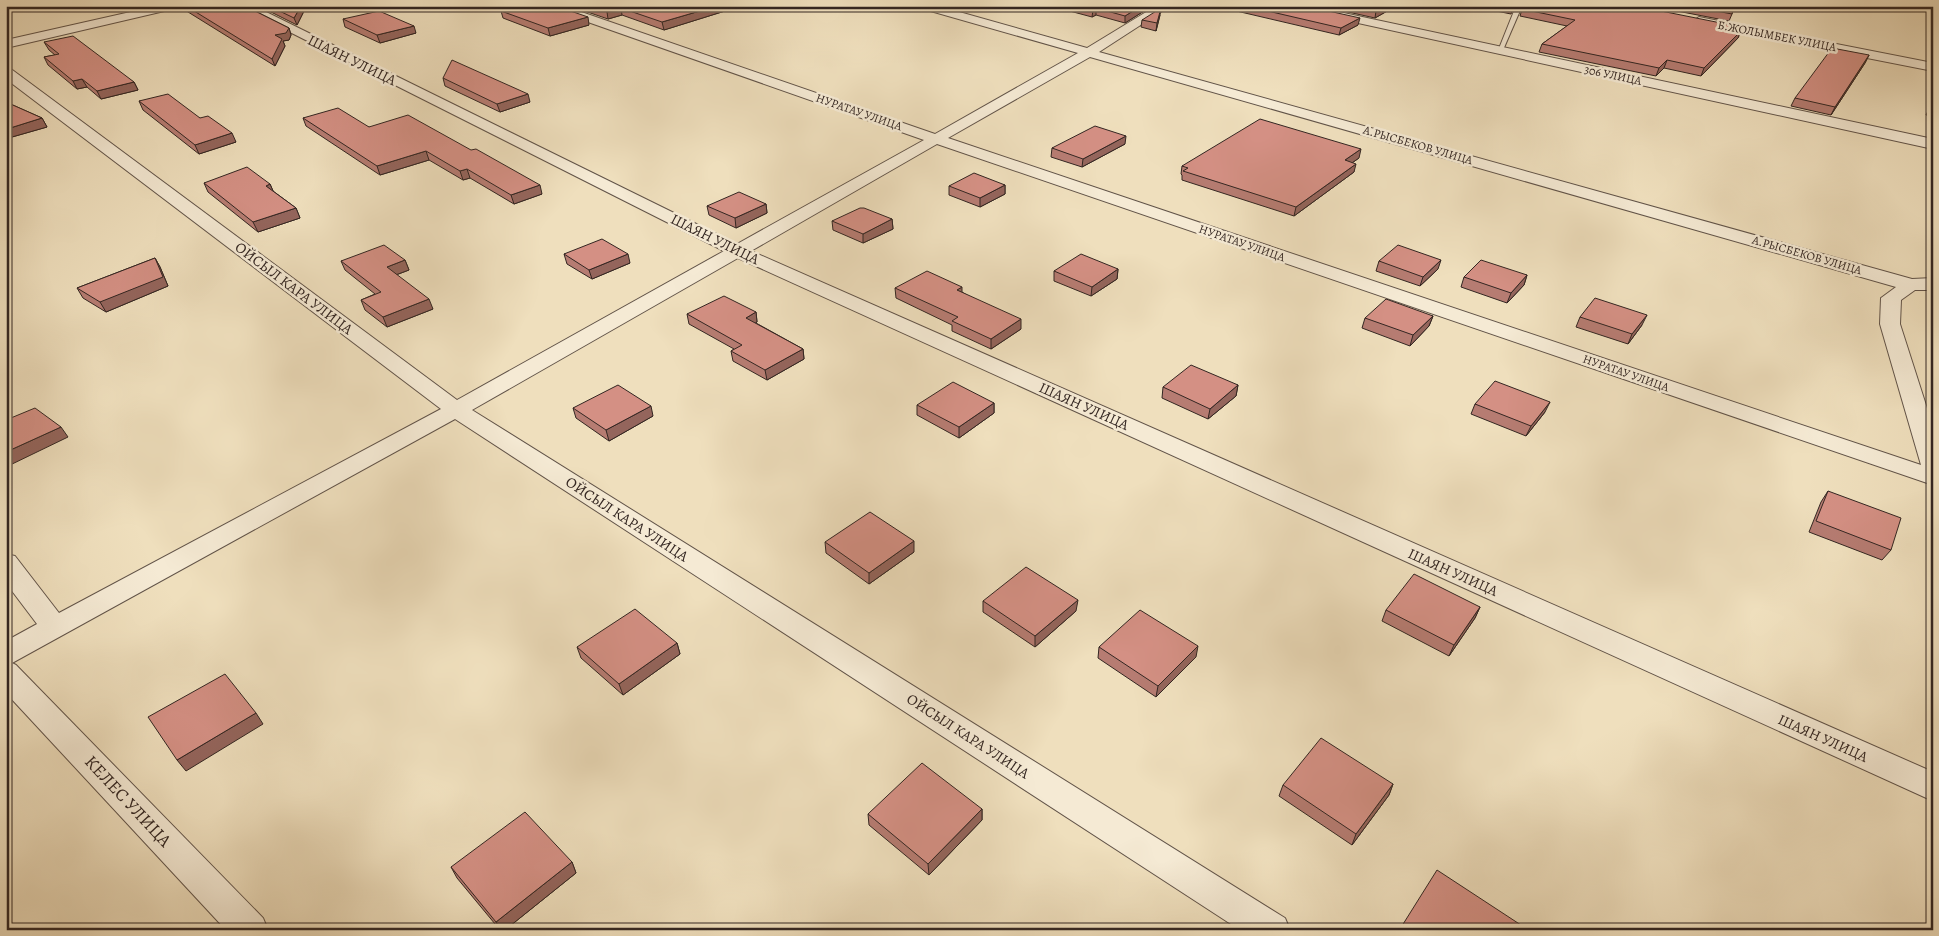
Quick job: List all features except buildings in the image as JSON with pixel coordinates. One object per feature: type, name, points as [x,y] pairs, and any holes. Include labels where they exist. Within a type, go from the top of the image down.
[{"type":"street","points":[[6,44],[173,6]]},
{"type":"street","name":"ШАЯН УЛИЦА","points":[[244,6],[739,252],[1933,787]]},
{"type":"street","name":"НУРАТАУ УЛИЦА","points":[[552,6],[936,139],[1933,477]]},
{"type":"street","name":"А.РЫСБЕКОВ УЛИЦА","points":[[924,6],[1911,285],[1933,284]]},
{"type":"street","points":[[6,654],[456,410],[739,252],[1090,52],[1164,6]]},
{"type":"street","name":"306 УЛИЦА","points":[[1294,6],[1933,144]]},
{"type":"street","name":"Б.ЖОЛЫМБЕК УЛИЦА","points":[[1689,20],[1933,67]]},
{"type":"street","name":"ОЙСЫЛ КАРА УЛИЦА","points":[[6,72],[456,410],[1272,930]]},
{"type":"street","points":[[1911,285],[1892,298],[1890,324],[1933,465]]},
{"type":"street","points":[[6,564],[55,628]]},
{"type":"street","name":"КЕЛЕС УЛИЦА","points":[[6,673],[250,930]]},
{"type":"lane","points":[[1500,50],[1519,6]]}]
